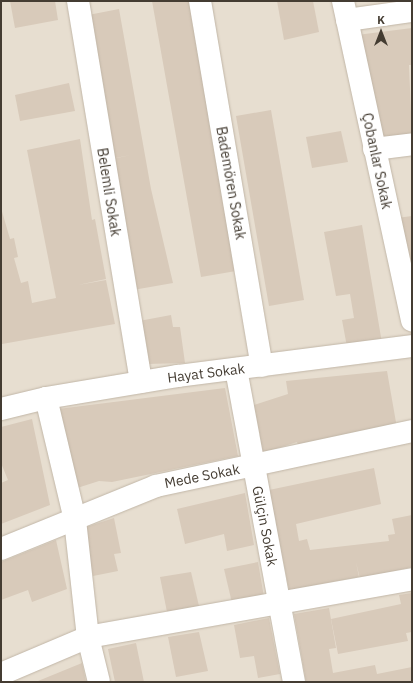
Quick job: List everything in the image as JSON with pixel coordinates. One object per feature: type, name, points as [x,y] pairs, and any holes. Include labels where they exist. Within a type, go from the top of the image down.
[{"type":"street","name":"Belemli Sokak","points":[[78,1],[141,382]]},
{"type":"street","name":"Bademören Sokak","points":[[200,1],[262,366]]},
{"type":"street","points":[[345,11],[412,11]]},
{"type":"street","name":"Çobanlar Sokak","points":[[345,11],[374,149],[407,276],[412,321]]},
{"type":"street","points":[[374,149],[412,144]]},
{"type":"street","name":"Hayat Sokak","points":[[2,403],[46,398],[141,382],[412,346]]},
{"type":"street","name":"Gülçin Sokak","points":[[236,369],[294,682]]},
{"type":"street","points":[[46,398],[75,520],[88,637],[99,682]]},
{"type":"street","name":"Mede Sokak","points":[[1,549],[156,486],[412,431]]},
{"type":"street","points":[[1,674],[88,637],[279,601],[412,579]]},
{"type":"shaded area","points":[[1,1],[412,1],[412,682],[1,682]]},
{"type":"building","points":[[10,1],[55,1],[58,20],[15,28]]},
{"type":"building","points":[[152,1],[190,1],[236,271],[201,277]]},
{"type":"building","points":[[277,1],[313,1],[319,32],[284,40]]},
{"type":"building","points":[[119,9],[151,189],[173,283],[133,290],[112,159],[131,155],[110,159],[83,16]]},
{"type":"building","points":[[412,28],[412,65],[409,65],[412,136],[379,140],[357,35]]},
{"type":"building","points":[[69,83],[75,111],[20,121],[15,95]]},
{"type":"building","points":[[271,110],[304,300],[269,306],[236,116]]},
{"type":"building","points":[[341,131],[348,162],[312,168],[306,137]]},
{"type":"building","points":[[80,139],[92,220],[95,219],[106,279],[78,285],[106,280],[115,324],[2,344],[1,208],[10,239],[14,238],[18,257],[14,258],[21,283],[28,281],[32,303],[56,298],[27,150]]},
{"type":"building","points":[[412,216],[412,267],[408,267],[397,218]]},
{"type":"building","points":[[362,225],[382,343],[347,347],[342,320],[354,318],[350,294],[336,296],[324,232]]},
{"type":"building","points":[[171,315],[173,327],[180,327],[185,363],[147,364],[139,321]]},
{"type":"building","points":[[387,371],[397,428],[298,445],[297,442],[263,453],[254,405],[288,394],[286,381]]},
{"type":"building","points":[[225,388],[238,456],[112,482],[99,481],[74,489],[58,409]]},
{"type":"building","points":[[32,419],[50,505],[1,524],[1,483],[8,480],[1,463],[1,427]]},
{"type":"building","points":[[374,468],[381,504],[296,524],[299,541],[307,539],[310,550],[389,541],[388,535],[395,534],[392,519],[412,515],[412,567],[360,579],[356,562],[359,577],[289,590],[269,490]]},
{"type":"building","points":[[245,493],[254,545],[227,551],[224,534],[185,544],[177,509]]},
{"type":"building","points":[[114,518],[121,553],[114,554],[118,571],[93,576],[83,528]]},
{"type":"building","points":[[56,540],[67,589],[32,602],[28,590],[1,600],[1,562]]},
{"type":"building","points":[[258,562],[264,597],[232,603],[224,569]]},
{"type":"building","points":[[191,572],[199,606],[167,612],[160,577]]},
{"type":"building","points":[[412,593],[412,632],[406,633],[408,641],[338,654],[331,619],[401,604],[399,595]]},
{"type":"building","points":[[329,608],[336,648],[329,649],[333,673],[375,665],[377,674],[412,667],[412,682],[306,682],[294,614]]},
{"type":"building","points":[[269,618],[280,674],[258,678],[254,656],[240,658],[234,625]]},
{"type":"building","points":[[199,632],[208,671],[176,677],[168,637]]},
{"type":"building","points":[[136,643],[144,682],[115,682],[108,649]]},
{"type":"building","points":[[82,663],[86,682],[35,682],[38,681]]}]
